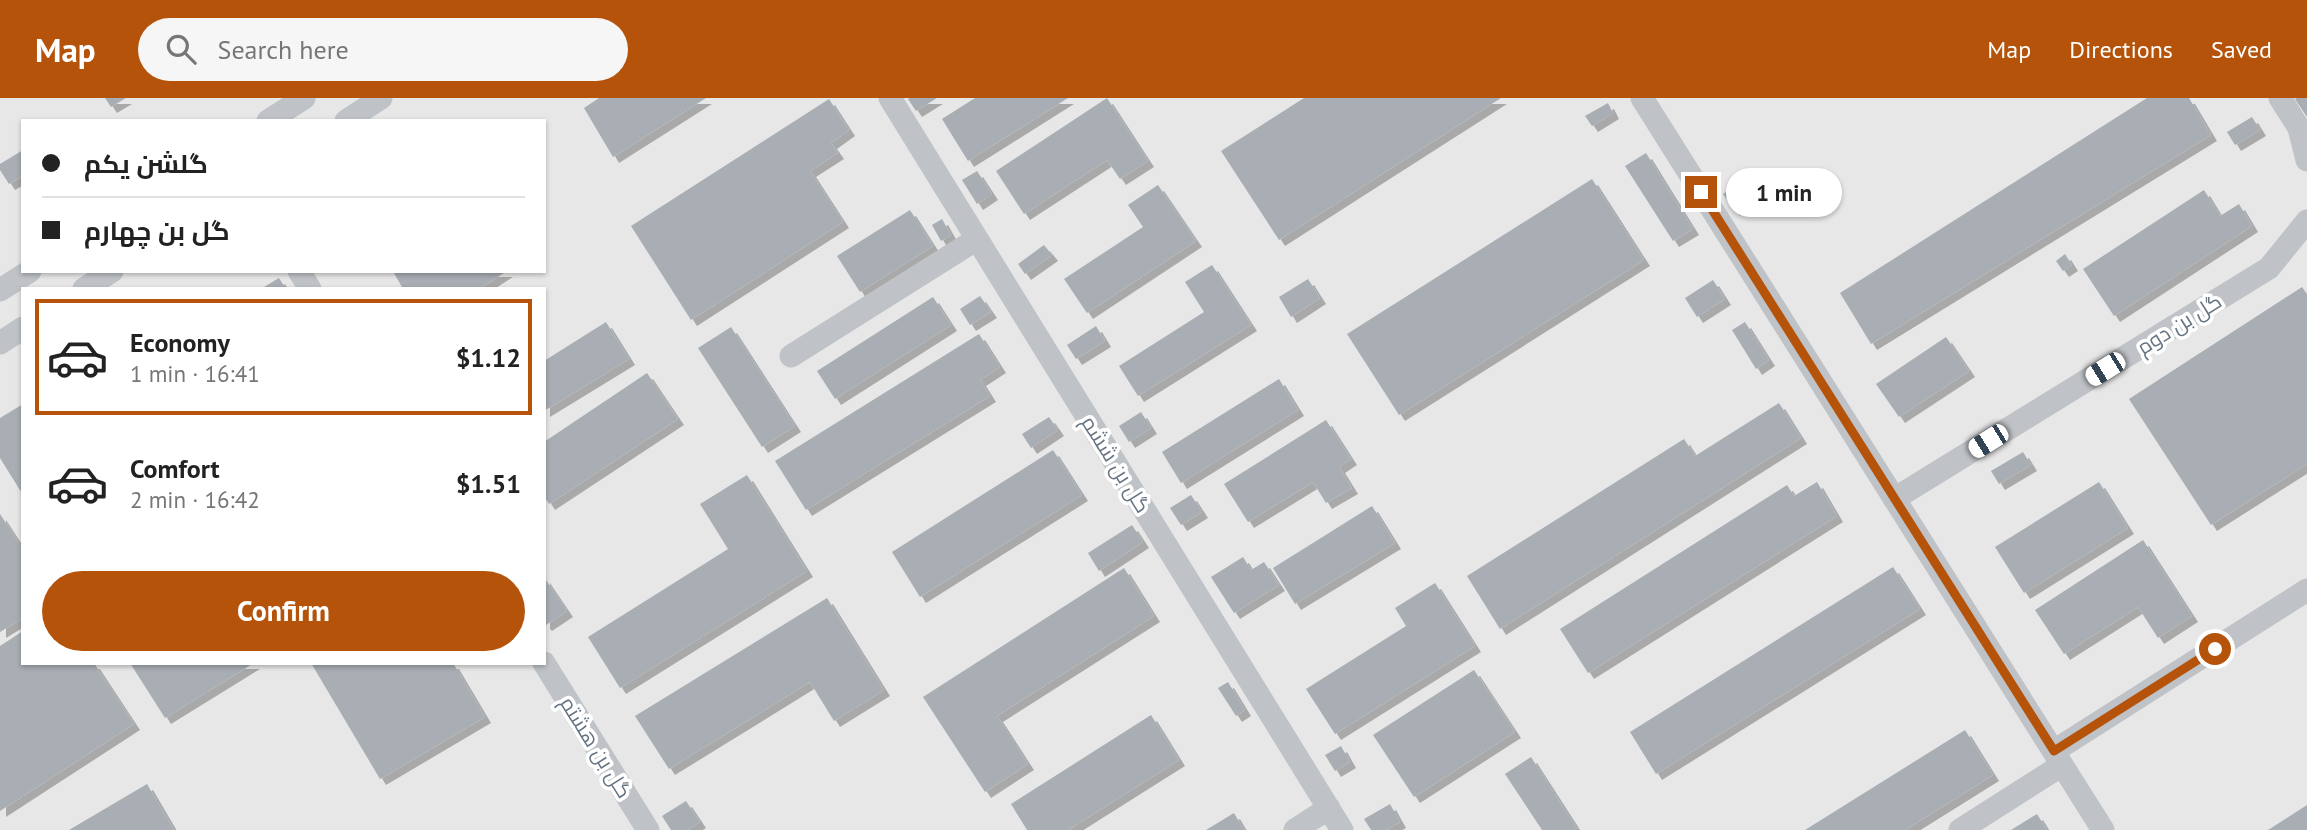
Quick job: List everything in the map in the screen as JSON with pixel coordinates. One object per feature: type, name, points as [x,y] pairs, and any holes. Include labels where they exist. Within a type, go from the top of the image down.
[{"type":"street","points":[[271,119],[304,98]]},
{"type":"street","points":[[349,119],[381,98]]},
{"type":"street","name":"گل بن ششم","points":[[890,98],[1342,830]]},
{"type":"street","points":[[1642,98],[2103,830]]},
{"type":"street","points":[[2280,98],[2299,128],[2307,160]]},
{"type":"street","name":"گل بن دوم","points":[[1894,499],[2269,268],[2307,221]]},
{"type":"street","points":[[791,356],[977,239]]},
{"type":"street","points":[[0,290],[27,273]]},
{"type":"street","points":[[87,287],[108,273]]},
{"type":"street","points":[[0,343],[21,329]]},
{"type":"street","points":[[1960,830],[2058,758],[2307,590]]},
{"type":"street","name":"گل بن هشتم","points":[[545,665],[648,830]]},
{"type":"street","points":[[1295,830],[1329,808]]},
{"type":"shaded area","points":[[0,98],[2307,98],[2307,830],[0,830]]},
{"type":"building","points":[[105,98],[126,98],[111,107]]},
{"type":"building","points":[[599,98],[706,98],[613,157],[584,108]]},
{"type":"building","points":[[937,98],[916,111],[908,99]]},
{"type":"building","points":[[975,98],[1068,98],[968,161],[942,119]]},
{"type":"building","points":[[1107,98],[1148,161],[1120,179],[1107,160],[1024,214],[996,171]]},
{"type":"building","points":[[1304,98],[1501,98],[1279,240],[1221,151]]},
{"type":"building","points":[[2147,98],[2189,98],[2211,135],[1871,344],[1840,293]]},
{"type":"building","points":[[2307,98],[2307,117],[2295,99]]},
{"type":"building","points":[[829,99],[849,130],[831,143],[838,153],[810,171],[843,222],[691,320],[631,226]]},
{"type":"building","points":[[1608,103],[1613,113],[1592,126],[1585,116]]},
{"type":"building","points":[[2252,117],[2260,130],[2235,145],[2227,132]]},
{"type":"building","points":[[21,151],[21,177],[9,184],[0,170],[0,164]]},
{"type":"building","points":[[1646,153],[1693,229],[1673,241],[1625,166]]},
{"type":"building","points":[[977,171],[992,194],[977,204],[962,180]]},
{"type":"building","points":[[1758,171],[1769,188],[1734,210],[1723,194]]},
{"type":"building","points":[[1592,179],[1644,260],[1399,415],[1347,334]]},
{"type":"building","points":[[1158,185],[1196,241],[1087,313],[1064,279],[1143,227],[1128,205]]},
{"type":"building","points":[[2204,190],[2220,216],[2239,204],[2252,226],[2114,316],[2083,269]]},
{"type":"building","points":[[910,210],[933,246],[860,292],[837,256]]},
{"type":"building","points":[[942,219],[951,235],[941,241],[932,225]]},
{"type":"building","points":[[1044,245],[1052,255],[1025,274],[1018,264]]},
{"type":"building","points":[[2065,254],[2072,265],[2063,271],[2056,261]]},
{"type":"building","points":[[1212,265],[1251,325],[1138,396],[1119,366],[1204,312],[1185,282]]},
{"type":"building","points":[[394,273],[504,273],[482,287],[402,287]]},
{"type":"building","points":[[279,278],[285,287],[264,287]]},
{"type":"building","points":[[1308,279],[1320,298],[1291,317],[1279,297]]},
{"type":"building","points":[[1713,280],[1725,299],[1697,317],[1685,298]]},
{"type":"building","points":[[2302,287],[2307,294],[2307,464],[2211,525],[2129,399]]},
{"type":"building","points":[[980,296],[991,312],[970,325],[960,309]]},
{"type":"building","points":[[933,297],[951,325],[835,399],[817,371]]},
{"type":"building","points":[[606,322],[629,359],[546,410],[546,360]]},
{"type":"building","points":[[1745,322],[1769,360],[1756,369],[1732,330]]},
{"type":"building","points":[[1096,326],[1105,341],[1076,359],[1067,345]]},
{"type":"building","points":[[731,327],[795,426],[762,447],[698,348]]},
{"type":"building","points":[[979,334],[1000,367],[980,380],[990,396],[806,510],[775,461]]},
{"type":"building","points":[[1946,337],[1969,371],[1899,417],[1876,384]]},
{"type":"building","points":[[647,373],[678,419],[549,504],[546,499],[546,441]]},
{"type":"building","points":[[1279,379],[1298,410],[1181,483],[1162,452]]},
{"type":"building","points":[[1779,403],[1801,438],[1500,629],[1467,576],[1684,439],[1695,456]]},
{"type":"building","points":[[21,405],[21,492],[0,458],[0,418]]},
{"type":"building","points":[[1141,412],[1151,428],[1129,442],[1119,426]]},
{"type":"building","points":[[1049,417],[1058,430],[1031,448],[1022,434]]},
{"type":"building","points":[[1326,420],[1351,459],[1339,467],[1352,488],[1326,503],[1313,482],[1248,522],[1224,484]]},
{"type":"building","points":[[1053,450],[1082,495],[920,597],[892,552]]},
{"type":"building","points":[[2023,452],[2031,465],[1999,484],[1991,471]]},
{"type":"building","points":[[747,475],[807,571],[620,688],[588,637],[728,549],[700,504]]},
{"type":"building","points":[[1817,482],[1837,516],[1588,673],[1560,629],[1787,485],[1794,496]]},
{"type":"building","points":[[2099,482],[2128,528],[2024,593],[1995,547]]},
{"type":"building","points":[[1191,495],[1202,512],[1181,525],[1170,508]]},
{"type":"building","points":[[1372,506],[1395,543],[1295,604],[1273,568]]},
{"type":"building","points":[[0,514],[21,546],[21,619],[0,632]]},
{"type":"building","points":[[1132,525],[1143,542],[1099,571],[1088,553]]},
{"type":"building","points":[[2143,540],[2192,616],[2158,638],[2138,607],[2064,654],[2035,610]]},
{"type":"building","points":[[1243,557],[1251,570],[1264,562],[1279,585],[1234,613],[1211,577]]},
{"type":"building","points":[[1893,567],[1920,609],[1656,774],[1630,732]]},
{"type":"building","points":[[1124,568],[1154,616],[997,716],[1028,764],[985,792],[923,697]]},
{"type":"building","points":[[546,580],[567,611],[546,625]]},
{"type":"building","points":[[1435,583],[1475,646],[1335,734],[1306,689],[1406,626],[1395,608]]},
{"type":"building","points":[[827,598],[884,690],[834,721],[810,682],[669,769],[635,716]]},
{"type":"building","points":[[21,632],[21,665],[95,665],[134,724],[0,811],[0,646]]},
{"type":"building","points":[[131,665],[251,665],[165,718]]},
{"type":"building","points":[[312,665],[454,665],[485,717],[380,779]]},
{"type":"building","points":[[1474,670],[1515,732],[1414,797],[1373,735]]},
{"type":"building","points":[[1228,682],[1245,710],[1236,716],[1218,688]]},
{"type":"building","points":[[1151,715],[1179,760],[1068,830],[1027,830],[1011,804]]},
{"type":"building","points":[[1965,730],[1993,775],[1905,830],[1805,830]]},
{"type":"building","points":[[1341,746],[1350,762],[1335,771],[1325,755]]},
{"type":"building","points":[[1531,757],[1578,830],[1542,830],[1505,774]]},
{"type":"building","points":[[147,784],[174,830],[69,830]]},
{"type":"building","points":[[686,801],[700,822],[687,830],[671,830],[662,816]]},
{"type":"building","points":[[1390,804],[1400,822],[1386,830],[1371,830],[1364,819]]},
{"type":"building","points":[[2307,805],[2307,830],[2268,830]]},
{"type":"building","points":[[1234,813],[1244,830],[1206,830]]},
{"type":"building","points":[[2037,814],[2047,830],[2011,830]]},
{"type":"route","points":[[1701,192],[2054,751],[2215,649]]}]
